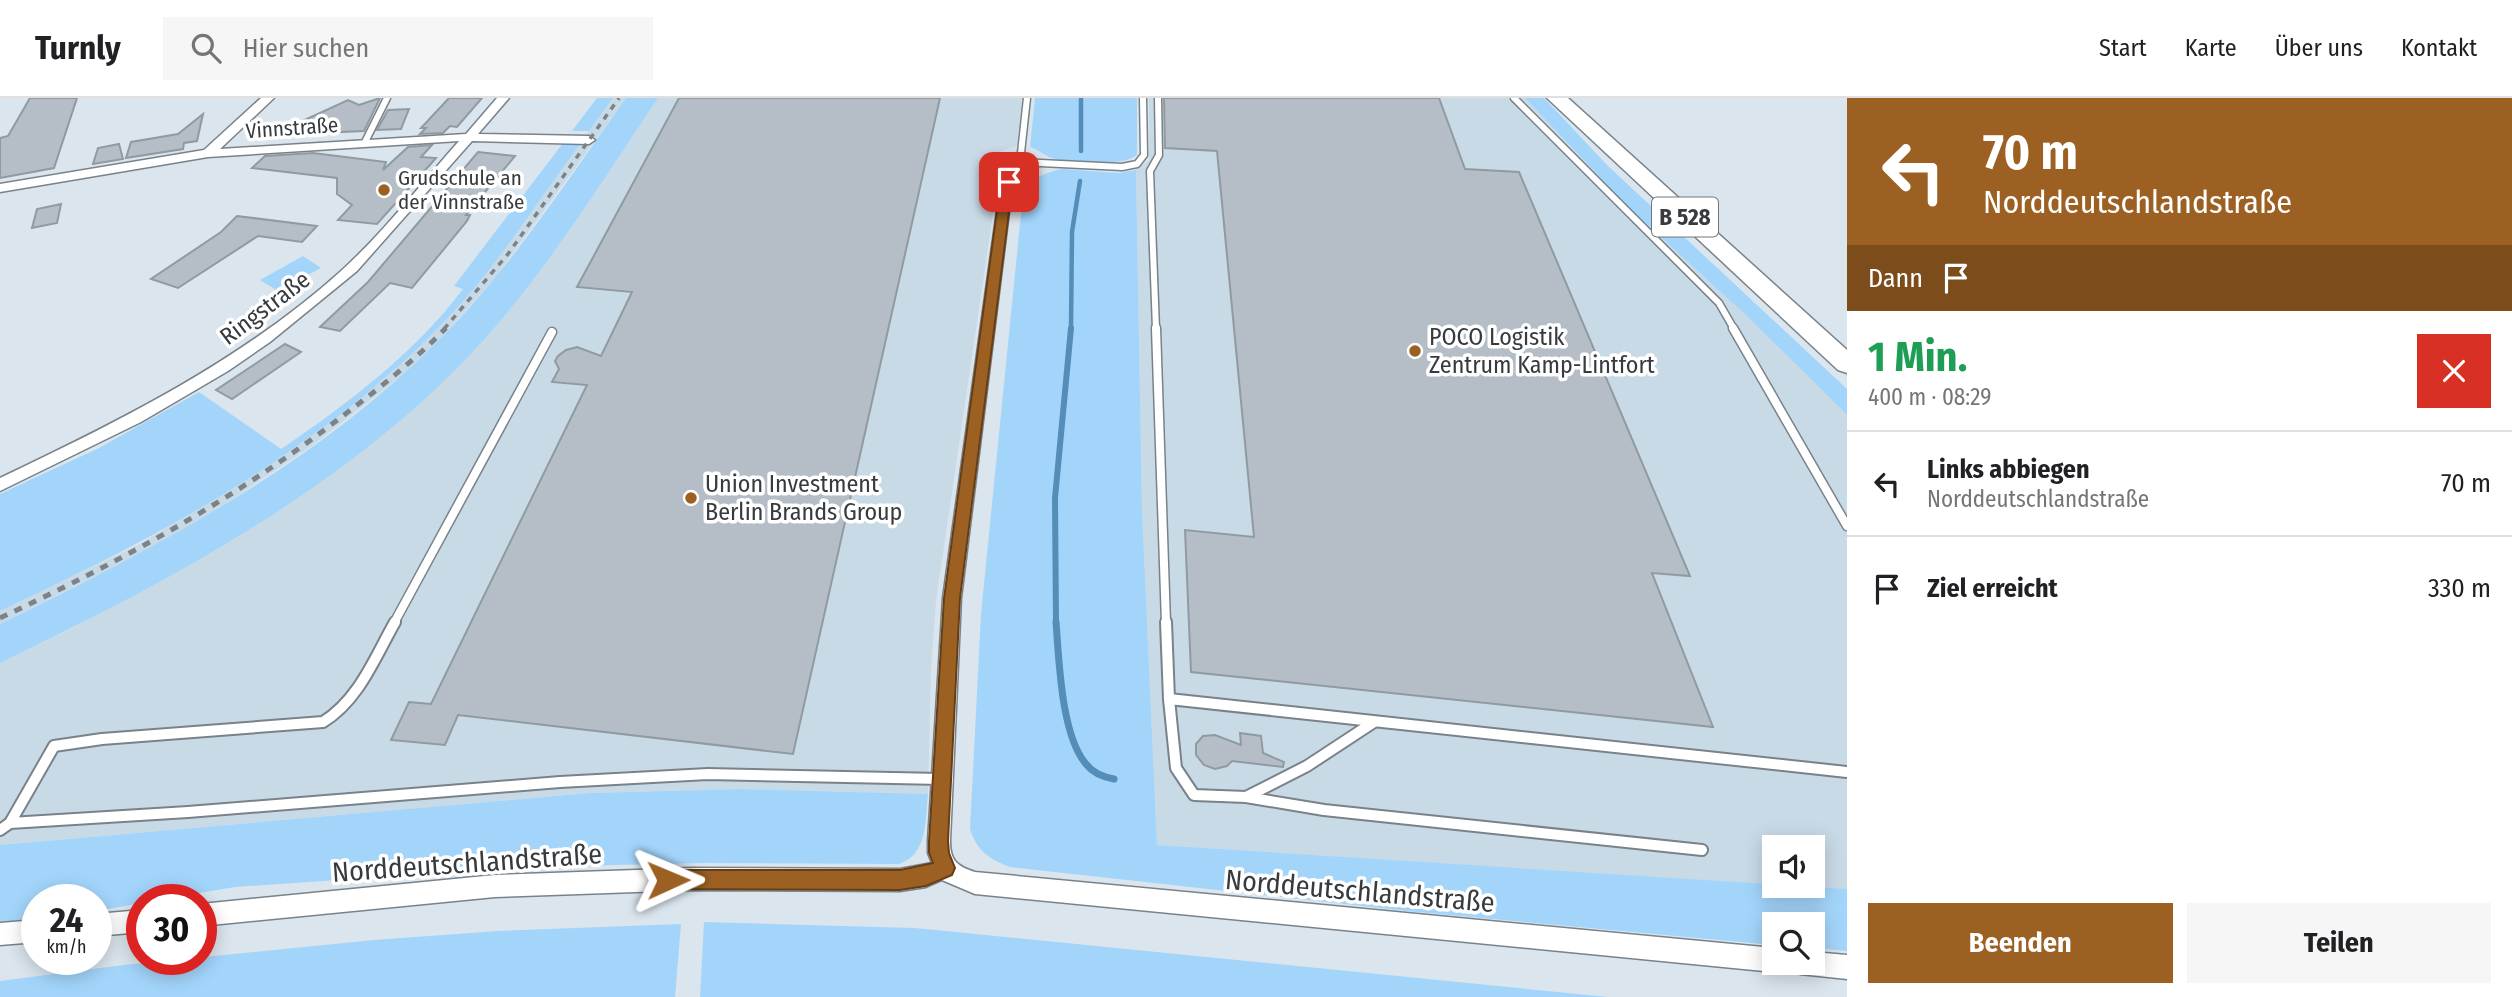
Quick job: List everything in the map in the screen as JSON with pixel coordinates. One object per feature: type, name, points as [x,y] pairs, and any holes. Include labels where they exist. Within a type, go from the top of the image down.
[{"type":"highway","name":"B 528","points":[[1556,98],[1847,364]]},
{"type":"highway","points":[[1812,334],[1847,356]]},
{"type":"highway","points":[[1812,334],[1847,375]]},
{"type":"street","points":[[208,153],[268,98]]},
{"type":"street","name":"Ringstraße","points":[[0,485],[104,436],[191,387],[260,342],[344,277],[503,98]]},
{"type":"street","name":"Vinnstraße","points":[[0,188],[208,153],[470,137],[589,140]]},
{"type":"street","points":[[945,868],[939,853],[954,584],[1005,196],[1020,162]]},
{"type":"street","name":"Norddeutschlandstraße","points":[[217,913],[495,886],[693,879],[900,880],[926,876],[945,868],[962,881],[986,885],[1762,959]]},
{"type":"street","points":[[0,934],[21,932]]},
{"type":"street","points":[[1825,965],[1847,967]]},
{"type":"lane","points":[[365,142],[387,98]]},
{"type":"lane","points":[[1027,98],[1020,162],[1111,167],[1137,164],[1144,155],[1143,98]]},
{"type":"lane","points":[[1158,98],[1159,155],[1150,171],[1169,699],[1176,768],[1194,794],[1246,797],[1324,810],[1702,850]]},
{"type":"lane","points":[[1514,98],[1719,303],[1847,526]]},
{"type":"lane","points":[[0,830],[10,822],[54,746],[102,739],[323,722],[338,713],[360,686],[552,332]]},
{"type":"lane","points":[[1169,699],[1847,772]]},
{"type":"lane","points":[[1246,797],[1307,766],[1374,722]]},
{"type":"lane","points":[[10,822],[188,812],[559,782],[708,774],[942,779]]},
{"type":"shaded area","points":[[597,98],[613,98],[589,131],[572,131]]},
{"type":"shaded area","points":[[613,98],[626,98],[494,279],[405,373],[313,445],[210,514],[141,553],[0,624],[0,611],[138,545],[307,440],[387,377],[457,308],[483,277]]},
{"type":"shaded area","points":[[626,98],[658,98],[539,272],[496,326],[445,380],[389,430],[266,519],[134,596],[0,663],[0,624],[175,534],[231,500],[340,427],[390,386],[438,341],[514,254]]},
{"type":"shaded area","points":[[658,98],[1022,98],[1017,146],[1001,151],[995,160],[999,173],[936,601],[931,670],[928,794],[739,789],[590,793],[0,845],[0,663],[71,629],[202,557],[319,481],[401,418],[468,356]]},
{"type":"shaded area","points":[[1035,98],[1137,98],[1137,155],[1109,163],[1085,163],[1055,159],[1030,147]]},
{"type":"shaded area","points":[[1149,98],[1525,98],[1629,208],[1749,318],[1847,415],[1847,889],[1825,888],[1825,835],[1762,835],[1762,884],[1157,845],[1142,509],[1136,170],[1149,160]]},
{"type":"shaded area","points":[[1525,98],[1544,98],[1607,165],[1847,389],[1847,415],[1749,318],[1629,208]]},
{"type":"shaded area","points":[[563,143],[580,144],[489,270],[456,309],[407,358],[355,403],[243,482],[184,517],[0,611],[0,494],[99,448],[199,392],[281,449],[354,396],[423,335],[463,289],[454,286]]},
{"type":"shaded area","points":[[1063,169],[1118,173],[1136,170],[1142,509],[1157,845],[1762,884],[1762,898],[1825,898],[1825,888],[1847,889],[1847,951],[1825,949],[1825,912],[1762,912],[1762,944],[1417,912],[1010,867],[985,853],[976,843],[970,829],[981,614],[1023,194],[1034,180]]},
{"type":"shaded area","points":[[303,256],[321,268],[278,291],[260,280]]},
{"type":"shaded area","points":[[739,789],[928,794],[920,845],[915,853],[899,864],[705,863],[529,867],[217,890],[217,884],[126,884],[126,906],[112,908],[112,884],[21,884],[21,923],[0,925],[0,845],[590,793]]},
{"type":"shaded area","points":[[704,922],[915,928],[1608,997],[700,997]]},
{"type":"shaded area","points":[[681,924],[675,997],[0,997],[0,981],[46,975],[112,975],[112,967],[126,965],[126,975],[217,975],[217,956],[498,931]]},
{"type":"building","points":[[30,98],[77,98],[54,168],[0,178],[0,138],[8,136]]},
{"type":"building","points":[[380,98],[364,131],[272,135],[348,100],[359,105]]},
{"type":"building","points":[[449,98],[482,98],[457,127],[450,126],[443,133],[420,134],[426,128],[421,128]]},
{"type":"building","name":"Union Investment Berlin Brands Group","points":[[679,98],[940,98],[793,754],[458,715],[445,745],[391,740],[409,702],[431,704],[587,385],[552,382],[559,369],[555,361],[566,350],[577,347],[601,356],[632,292],[577,287]]},
{"type":"building","name":"POCO Logistik Zentrum Kamp-Lintfort","points":[[1164,98],[1439,98],[1465,169],[1519,172],[1690,576],[1652,573],[1713,727],[1191,672],[1185,530],[1254,537],[1217,151],[1165,148]]},
{"type":"building","points":[[409,109],[401,129],[377,130],[388,110]]},
{"type":"building","points":[[203,114],[197,141],[184,143],[183,149],[126,158],[131,142],[178,134]]},
{"type":"building","points":[[119,144],[123,159],[93,164],[98,148]]},
{"type":"building","name":"Grudschule an der Vinnstraße","points":[[432,145],[421,157],[436,158],[377,224],[338,220],[352,205],[337,194],[337,178],[252,168],[265,156],[313,153],[386,162],[383,170],[408,147]]},
{"type":"building","points":[[478,152],[515,156],[466,215],[470,215],[467,221],[412,288],[390,283],[340,331],[320,327],[368,282]]},
{"type":"building","points":[[61,204],[57,223],[32,228],[37,209]]},
{"type":"building","points":[[237,216],[317,226],[302,242],[258,236],[178,288],[151,279],[221,232]]},
{"type":"building","points":[[285,344],[301,352],[232,399],[216,390]]},
{"type":"building","points":[[1240,733],[1261,736],[1263,753],[1284,762],[1283,767],[1232,761],[1227,766],[1215,769],[1204,765],[1196,755],[1196,744],[1203,736],[1215,735],[1241,745]]},
{"type":"waterway","points":[[1081,98],[1081,151]]},
{"type":"waterway","points":[[1071,329],[1072,232],[1080,181]]},
{"type":"waterway","points":[[1056,623],[1055,498],[1071,328]]},
{"type":"waterway","points":[[1056,622],[1060,676],[1071,735],[1089,767],[1098,774],[1114,779]]},
{"type":"railway","points":[[444,329],[508,254],[619,98]]},
{"type":"railway","points":[[0,618],[133,551],[259,476],[368,397],[446,328]]},
{"type":"place","name":"Grudschule an der Vinnstraße","points":[[384,190]]},
{"type":"place","name":"POCO Logistik Zentrum Kamp-Lintfort","points":[[1415,351]]},
{"type":"place","name":"Union Investment Berlin Brands Group","points":[[691,498]]},
{"type":"route","points":[[668,880],[900,880],[926,876],[945,868],[939,853],[939,841],[952,598],[1009,182]]}]
